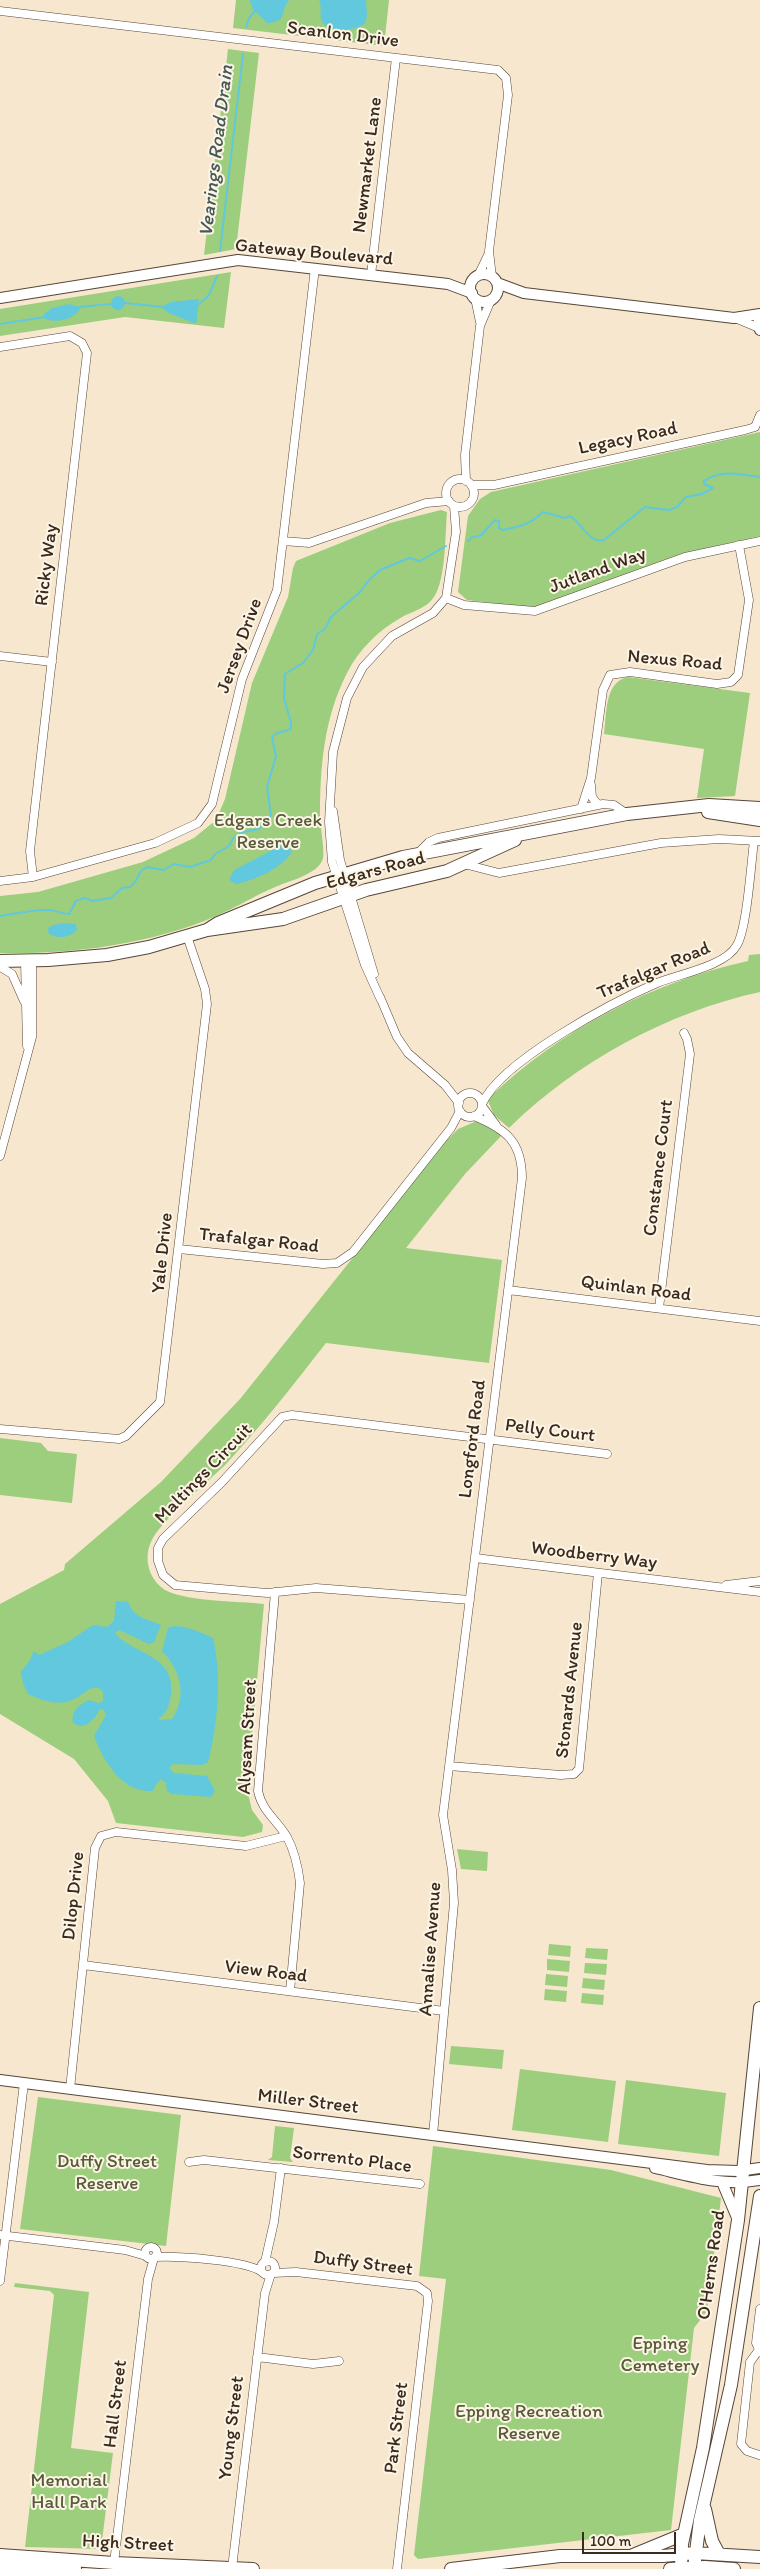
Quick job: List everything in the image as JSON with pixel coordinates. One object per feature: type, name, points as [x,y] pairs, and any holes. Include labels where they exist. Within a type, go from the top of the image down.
[{"type":"main road","name":"Edgars Road","points":[[207,930],[218,923],[340,875],[416,854],[628,814],[723,804],[760,808]]},
{"type":"main road","name":"Edgars Road","points":[[668,809],[719,813],[760,820]]},
{"type":"main road","name":"Edgars Road","points":[[1,966],[107,955],[207,930],[283,919],[347,897],[447,872],[513,840],[549,830]]},
{"type":"main road","name":"O'Herns Road","points":[[694,2554],[684,2534],[703,2448],[738,2220],[760,2008]]},
{"type":"main road","name":"O'Herns Road","points":[[694,2554],[732,2385],[760,2196]]},
{"type":"main road","points":[[704,2504],[712,2541],[720,2554]]},
{"type":"main road","points":[[631,2556],[684,2534]]},
{"type":"main road","points":[[682,2568],[694,2554]]},
{"type":"main road","points":[[451,2569],[560,2556],[720,2554],[760,2558]]},
{"type":"main road","name":"High Street","points":[[0,2555],[114,2564],[253,2569]]},
{"type":"main road","name":"High Street","points":[[0,2566],[94,2569]]},
{"type":"main road","points":[[682,2568],[734,2569]]},
{"type":"street","name":"Scanlon Drive","points":[[0,11],[495,70],[506,78],[508,95],[489,251],[495,280]]},
{"type":"street","name":"Newmarket Lane","points":[[371,275],[396,58]]},
{"type":"street","name":"Scanlon Drive","points":[[475,278],[489,251]]},
{"type":"street","name":"Gateway Boulevard","points":[[0,298],[238,260],[448,284],[473,295]]},
{"type":"street","name":"Jersey Drive","points":[[0,881],[33,877],[154,843],[198,823],[208,812],[215,796],[242,679],[276,596],[315,268]]},
{"type":"street","points":[[480,326],[473,295],[475,278],[485,274],[524,293]]},
{"type":"street","name":"Gateway Boulevard","points":[[448,284],[475,278]]},
{"type":"street","points":[[445,1085],[479,1098],[482,1105],[480,1112],[472,1117],[460,1107],[445,1085],[408,1054],[397,1038],[381,1000],[329,840],[331,784],[333,752],[341,717],[362,667],[392,636],[433,613],[446,598],[456,532],[464,507],[474,497],[468,483],[465,455],[480,326],[493,298],[495,280]]},
{"type":"street","points":[[473,295],[483,302],[493,298],[524,293],[734,318],[760,315],[759,329],[734,318]]},
{"type":"street","name":"Ricky Way","points":[[0,347],[70,336],[82,343],[87,353],[30,851],[33,877]]},
{"type":"street","name":"Legacy Road","points":[[468,483],[494,485],[745,430],[756,427],[760,415]]},
{"type":"street","points":[[283,542],[309,543],[426,503],[454,482],[465,455]]},
{"type":"street","points":[[454,482],[468,483]]},
{"type":"street","name":"Legacy Road","points":[[474,497],[494,485]]},
{"type":"street","points":[[448,488],[456,532]]},
{"type":"street","points":[[426,503],[452,504],[464,507]]},
{"type":"street","name":"Jutland Way","points":[[446,598],[464,605],[535,611],[685,557],[760,541]]},
{"type":"street","name":"Nexus Road","points":[[581,809],[591,778],[603,690],[610,675],[616,672],[630,672],[718,684],[731,682],[738,675],[749,600],[739,545]]},
{"type":"street","points":[[0,656],[52,662]]},
{"type":"street","name":"Nexus Road","points":[[591,778],[592,797],[598,805]]},
{"type":"street","points":[[416,854],[429,842],[438,838],[598,805],[610,804],[628,814]]},
{"type":"street","points":[[464,864],[499,873],[660,843],[719,840],[757,841]]},
{"type":"street","name":"Trafalgar Road","points":[[470,1094],[494,1085],[552,1040],[612,1004],[656,983],[728,956],[740,939],[757,841]]},
{"type":"street","name":"Yale Drive","points":[[0,1429],[113,1440],[126,1436],[156,1409],[163,1394],[207,997],[187,936]]},
{"type":"street","points":[[27,1063],[26,1008],[29,964]]},
{"type":"street","points":[[0,1156],[27,1063],[34,1018],[29,964]]},
{"type":"street","points":[[1,966],[9,971],[16,980],[26,1008]]},
{"type":"street","name":"Constance Court","points":[[659,1308],[690,1054],[684,1033]]},
{"type":"street","name":"Trafalgar Road","points":[[482,1105],[494,1085]]},
{"type":"street","points":[[460,1107],[470,1094]]},
{"type":"street","name":"Longford Road","points":[[449,1766],[522,1168],[518,1149],[513,1141],[496,1125],[482,1105]]},
{"type":"street","name":"Trafalgar Road","points":[[179,1248],[323,1264],[337,1263],[353,1252],[451,1128],[460,1107]]},
{"type":"street","name":"Trafalgar Road","points":[[451,1128],[472,1117]]},
{"type":"street","name":"Longford Road","points":[[472,1117],[496,1125]]},
{"type":"street","name":"Quinlan Road","points":[[508,1290],[760,1321]]},
{"type":"street","name":"Maltings Circuit","points":[[470,1600],[316,1588],[275,1592],[175,1585],[163,1575],[158,1561],[158,1548],[163,1539],[222,1482],[282,1417],[292,1416],[490,1440]]},
{"type":"street","name":"Pelly Court","points":[[490,1440],[607,1454]]},
{"type":"street","name":"Woodberry Way","points":[[475,1558],[760,1592]]},
{"type":"street","name":"Stonards Avenue","points":[[449,1766],[561,1775],[574,1774],[579,1769],[598,1573]]},
{"type":"street","name":"Woodberry Way","points":[[710,1586],[760,1581]]},
{"type":"street","name":"Alysam Street","points":[[275,1592],[258,1791],[261,1804],[286,1836],[296,1858],[300,1883],[290,1991]]},
{"type":"street","name":"Annalise Avenue","points":[[433,2135],[454,1904],[453,1879],[443,1815],[449,1766]]},
{"type":"street","name":"Dilop Drive","points":[[70,2089],[95,1848],[98,1840],[105,1833],[116,1832],[246,1846],[286,1836]]},
{"type":"street","name":"View Road","points":[[83,1965],[444,2010]]},
{"type":"street","name":"Miller Street","points":[[0,2080],[744,2176]]},
{"type":"street","points":[[0,2281],[3,2236],[24,2083]]},
{"type":"street","name":"Miller Street","points":[[612,2158],[686,2177],[722,2182],[744,2176]]},
{"type":"street","name":"Sorrento Place","points":[[189,2162],[204,2160],[420,2184]]},
{"type":"street","name":"Young Street","points":[[232,2568],[270,2245],[281,2168]]},
{"type":"street","points":[[744,2176],[760,2168]]},
{"type":"street","points":[[744,2176],[760,2180]]},
{"type":"street","points":[[722,2182],[738,2220]]},
{"type":"street","name":"Duffy Street","points":[[3,2236],[418,2286],[426,2291]]},
{"type":"street","name":"Hall Street","points":[[114,2564],[151,2254]]},
{"type":"street","name":"Park Street","points":[[397,2569],[428,2301],[426,2291]]},
{"type":"street","points":[[760,2309],[756,2343],[759,2351],[750,2362],[741,2433],[741,2444],[744,2449],[760,2455]]},
{"type":"street","points":[[257,2357],[313,2364],[339,2361]]},
{"type":"green space","points":[[236,0],[389,0],[384,46],[233,28]]},
{"type":"green space","points":[[228,49],[259,53],[236,249],[204,255]]},
{"type":"green space","points":[[231,272],[224,328],[125,317],[0,336],[0,309]]},
{"type":"green space","points":[[760,432],[760,536],[680,554],[533,608],[467,600],[458,592],[468,516],[480,499],[491,492]]},
{"type":"green space","name":"Edgars Creek Reserve","points":[[441,510],[447,512],[444,556],[441,579],[434,597],[424,607],[402,617],[370,641],[352,664],[333,707],[322,761],[320,816],[323,858],[320,864],[302,877],[267,890],[229,910],[175,931],[147,939],[117,945],[58,952],[0,953],[0,896],[38,892],[143,862],[194,838],[216,820],[225,799],[252,683],[288,597],[296,561],[390,523]]},
{"type":"green space","points":[[628,677],[750,693],[735,796],[697,798],[704,749],[604,734],[608,700],[611,692],[620,680]]},
{"type":"green space","points":[[760,954],[760,992],[691,1012],[625,1043],[594,1061],[564,1082],[535,1104],[509,1128],[494,1115],[488,1101],[490,1097],[518,1072],[578,1030],[610,1011],[643,995],[713,970],[748,961],[749,955]]},
{"type":"green space","points":[[477,1121],[485,1122],[502,1135],[465,1174],[406,1248],[502,1260],[489,1363],[326,1343],[240,1449],[164,1524],[149,1548],[148,1566],[150,1572],[157,1583],[169,1592],[181,1596],[210,1600],[264,1604],[247,1789],[252,1810],[263,1825],[262,1832],[243,1837],[116,1823],[108,1801],[74,1759],[0,1714],[0,1604],[64,1570],[65,1564],[161,1482],[240,1399],[446,1141],[458,1129]]},
{"type":"green space","points":[[0,1438],[41,1443],[48,1451],[77,1454],[72,1503],[0,1495]]},
{"type":"green space","points":[[457,1849],[488,1852],[487,1871],[461,1869]]},
{"type":"green space","points":[[549,1944],[571,1946],[570,1957],[548,1955]]},
{"type":"green space","points":[[586,1948],[608,1949],[607,1960],[585,1958]]},
{"type":"green space","points":[[547,1959],[570,1961],[569,1972],[547,1970]]},
{"type":"green space","points":[[585,1963],[607,1964],[606,1975],[584,1973]]},
{"type":"green space","points":[[546,1974],[568,1976],[567,1987],[545,1985]]},
{"type":"green space","points":[[583,1978],[605,1980],[604,1990],[582,1988]]},
{"type":"green space","points":[[545,1989],[567,1991],[566,2002],[544,2000]]},
{"type":"green space","points":[[582,1993],[604,1995],[603,2005],[581,2003]]},
{"type":"green space","points":[[451,2046],[504,2050],[502,2069],[449,2064]]},
{"type":"green space","points":[[520,2069],[616,2081],[608,2142],[512,2130]]},
{"type":"green space","points":[[626,2080],[726,2093],[719,2156],[618,2144]]},
{"type":"green space","name":"Duffy Street Reserve","points":[[38,2097],[181,2115],[166,2246],[20,2229]]},
{"type":"green space","points":[[275,2126],[294,2128],[290,2158],[293,2162],[268,2160],[272,2157]]},
{"type":"green space","name":"Epping Recreation Reserve","points":[[433,2146],[611,2170],[721,2198],[707,2311],[694,2328],[671,2530],[418,2559],[414,2555],[446,2279],[419,2276]]},
{"type":"green space","name":"Memorial Hall Park","points":[[15,2283],[89,2292],[71,2448],[113,2453],[101,2549],[25,2547],[54,2295],[50,2291],[14,2287]]},
{"type":"water","points":[[250,0],[289,0],[281,19],[267,23],[252,8]]},
{"type":"water","points":[[319,0],[366,0],[367,16],[365,23],[356,28],[344,30],[327,26],[322,21]]},
{"type":"water","points":[[118,296],[123,298],[125,303],[123,308],[118,310],[113,308],[111,303],[113,298]]},
{"type":"water","points":[[199,299],[196,324],[169,313],[161,307],[171,302]]},
{"type":"water","points":[[69,304],[81,307],[70,318],[55,321],[45,319],[44,314],[52,308]]},
{"type":"water","points":[[282,845],[288,845],[292,852],[274,869],[259,877],[236,884],[229,880],[234,870]]},
{"type":"water","points":[[64,923],[76,924],[77,930],[71,935],[64,937],[56,937],[49,934],[48,928]]},
{"type":"water","points":[[116,1601],[128,1602],[134,1612],[142,1618],[161,1625],[154,1642],[149,1644],[119,1630],[115,1633],[132,1646],[152,1657],[167,1671],[171,1681],[171,1695],[168,1708],[159,1720],[172,1719],[180,1701],[181,1692],[177,1674],[162,1651],[168,1628],[185,1627],[213,1638],[216,1653],[218,1700],[208,1762],[202,1765],[173,1764],[169,1768],[174,1773],[207,1776],[215,1791],[211,1797],[172,1794],[167,1791],[166,1783],[161,1779],[153,1791],[132,1787],[123,1781],[103,1756],[94,1736],[106,1715],[104,1710],[100,1709],[95,1717],[85,1725],[81,1726],[73,1723],[73,1715],[79,1706],[89,1700],[99,1703],[103,1701],[103,1692],[99,1688],[91,1689],[74,1699],[61,1703],[47,1701],[28,1694],[21,1672],[34,1651],[39,1655],[68,1642],[93,1625],[107,1627],[114,1621]]},
{"type":"waterway","name":"Vearings Road Drain","points":[[246,27],[249,18],[255,11]]},
{"type":"waterway","name":"Vearings Road Drain","points":[[220,251],[243,54]]},
{"type":"waterway","name":"Vearings Road Drain","points":[[197,306],[209,295],[217,276]]},
{"type":"waterway","name":"Vearings Road Drain","points":[[125,303],[163,307]]},
{"type":"waterway","name":"Vearings Road Drain","points":[[80,307],[110,304]]},
{"type":"waterway","name":"Vearings Road Drain","points":[[0,324],[45,317]]},
{"type":"waterway","points":[[468,541],[472,537],[480,536],[495,520],[499,521],[499,528],[503,530],[533,520],[543,512],[565,518],[570,516],[594,539],[604,540],[645,507],[669,510],[677,507],[686,497],[702,494],[713,488],[704,484],[704,481],[710,477],[731,473],[760,477]]},
{"type":"waterway","points":[[0,916],[44,910],[69,914],[76,901],[85,898],[92,901],[111,898],[122,888],[130,887],[141,871],[147,867],[164,870],[174,864],[190,867],[211,860],[215,854],[229,846],[233,838],[243,832],[259,829],[271,815],[267,787],[276,756],[272,738],[275,734],[291,729],[284,698],[285,674],[303,663],[313,650],[317,634],[325,629],[331,617],[359,593],[380,570],[409,558],[420,561],[446,546]]},
{"type":"park label","name":"Epping Cemetery","points":[[660,2355]]}]
